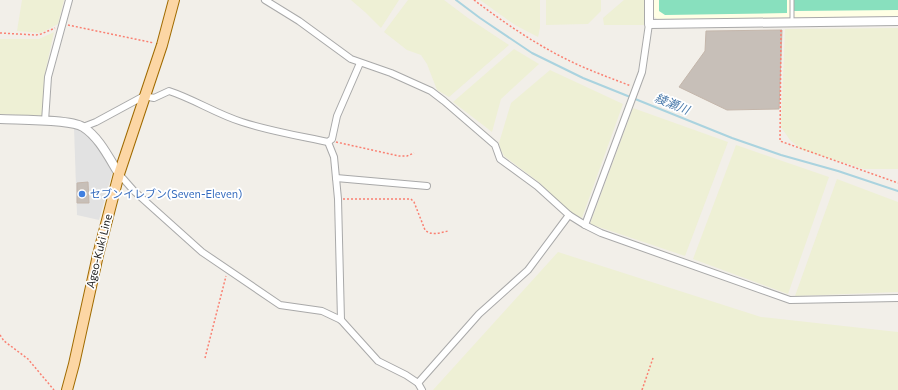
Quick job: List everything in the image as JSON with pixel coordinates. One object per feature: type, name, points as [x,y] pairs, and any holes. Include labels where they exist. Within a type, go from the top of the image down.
[{"type":"main road","name":"Ageo-Kuki Line","points":[[67,390],[96,262],[119,174],[162,45],[174,0]]},
{"type":"street","points":[[45,121],[48,77],[69,0]]},
{"type":"street","points":[[265,0],[299,21],[351,59],[391,73],[431,91],[440,97],[495,145],[500,159],[537,186],[569,215],[584,226],[790,300],[898,298]]},
{"type":"street","points":[[584,226],[642,72],[650,24],[649,0]]},
{"type":"street","points":[[650,24],[898,21]]},
{"type":"street","points":[[342,320],[338,199],[334,157],[330,140],[337,116],[360,63]]},
{"type":"street","points":[[83,127],[96,122],[144,96],[154,98],[169,91],[187,96],[215,112],[243,122],[330,140]]},
{"type":"street","points":[[0,119],[67,122],[83,127],[100,144],[119,174],[134,191],[202,252],[280,305],[322,311],[342,320],[378,361],[406,375],[418,383],[422,390]]},
{"type":"street","points":[[336,178],[428,186]]},
{"type":"street","points":[[418,383],[479,314],[528,270],[569,215]]},
{"type":"lane","points":[[792,0],[792,22]]},
{"type":"path","points":[[474,0],[518,31],[550,50],[583,67],[635,88]]},
{"type":"path","points":[[781,22],[780,141],[898,183]]},
{"type":"path","points":[[0,33],[36,35],[62,24],[162,45]]},
{"type":"path","points":[[330,140],[399,156],[407,156],[414,153]]},
{"type":"path","points":[[338,199],[412,199],[427,233],[432,234],[448,231]]},
{"type":"path","points":[[205,358],[228,270]]},
{"type":"path","points":[[0,336],[4,342],[28,359],[54,390]]},
{"type":"path","points":[[642,390],[653,358]]},
{"type":"shaded area","points":[[22,0],[64,0],[58,24],[41,33],[17,31]]},
{"type":"shaded area","points":[[351,0],[399,0],[381,28]]},
{"type":"shaded area","points":[[408,0],[444,0],[509,45],[449,97],[437,90],[427,64],[421,55],[407,50],[384,32]]},
{"type":"shaded area","points":[[480,0],[540,0],[540,28],[538,37],[515,25]]},
{"type":"shaded area","points":[[546,0],[601,0],[601,11],[588,24],[546,25]]},
{"type":"shaded area","points":[[624,0],[644,0],[644,25],[604,25],[603,18]]},
{"type":"shaded area","points":[[652,0],[898,0],[898,16],[657,19],[652,15]]},
{"type":"shaded area","points":[[898,28],[898,169],[864,169],[802,150],[790,140],[781,127],[785,29]]},
{"type":"shaded area","points":[[54,32],[44,78],[43,116],[0,114],[0,39],[39,39]]},
{"type":"shaded area","points":[[514,49],[539,64],[501,99],[492,132],[453,102]]},
{"type":"shaded area","points":[[550,70],[623,104],[582,218],[569,212],[540,183],[504,156],[500,148],[499,143],[511,103]]},
{"type":"shaded area","points":[[633,108],[728,142],[685,256],[590,224]]},
{"type":"shaded area","points":[[74,128],[86,132],[113,170],[99,220],[77,215]]},
{"type":"shaded area","points":[[736,145],[829,177],[788,294],[693,259]]},
{"type":"shaded area","points":[[837,179],[898,202],[898,292],[795,296]]},
{"type":"shaded area","points":[[558,252],[761,317],[898,332],[898,390],[433,390]]},
{"type":"green space","points":[[659,0],[787,0],[787,13],[665,15],[659,11]]},
{"type":"green space","points":[[794,0],[898,0],[898,10],[794,11]]},
{"type":"building","points":[[782,30],[779,109],[727,110],[679,87],[705,51],[706,31]]},
{"type":"building","points":[[88,182],[89,203],[77,203],[77,183]]},
{"type":"waterway","name":"綾瀬川","points":[[456,0],[532,53],[583,78],[732,138],[781,155],[838,171],[898,191]]},
{"type":"place","name":"セブンイレブン(Seven-Eleven)","points":[[82,194]]}]
